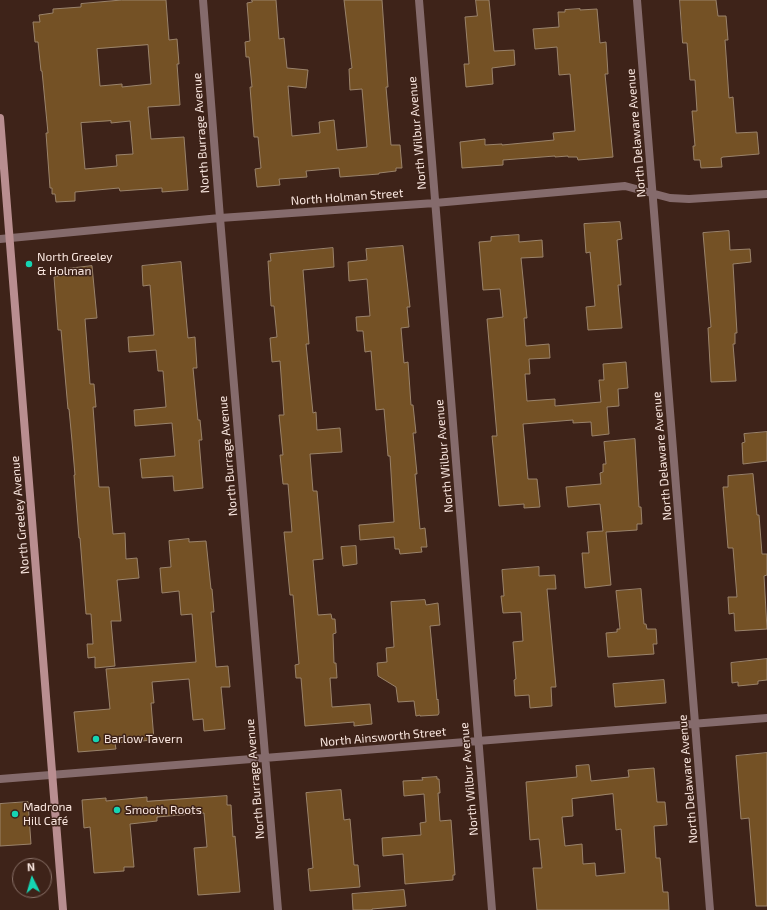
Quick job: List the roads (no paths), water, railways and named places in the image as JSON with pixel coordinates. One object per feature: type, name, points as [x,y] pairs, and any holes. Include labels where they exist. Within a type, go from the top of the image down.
[{"type":"main road","name":"North Greeley Avenue","points":[[0,118],[63,910]]},
{"type":"street","name":"North Burrage Avenue","points":[[203,0],[278,910]]},
{"type":"street","name":"North Wilbur Avenue","points":[[419,0],[492,910]]},
{"type":"street","name":"North Delaware Avenue","points":[[637,0],[710,910]]},
{"type":"street","name":"North Holman Street","points":[[0,239],[220,218],[626,186],[670,198],[689,199],[767,194]]},
{"type":"street","name":"North Ainsworth Street","points":[[0,779],[767,718]]},
{"type":"place","name":"North Greeley & Holman","points":[[29,264]]},
{"type":"place","name":"Barlow Tavern","points":[[96,739]]},
{"type":"place","name":"Smooth Roots","points":[[117,810]]},
{"type":"place","name":"Madrona Hill Café","points":[[15,814]]}]
